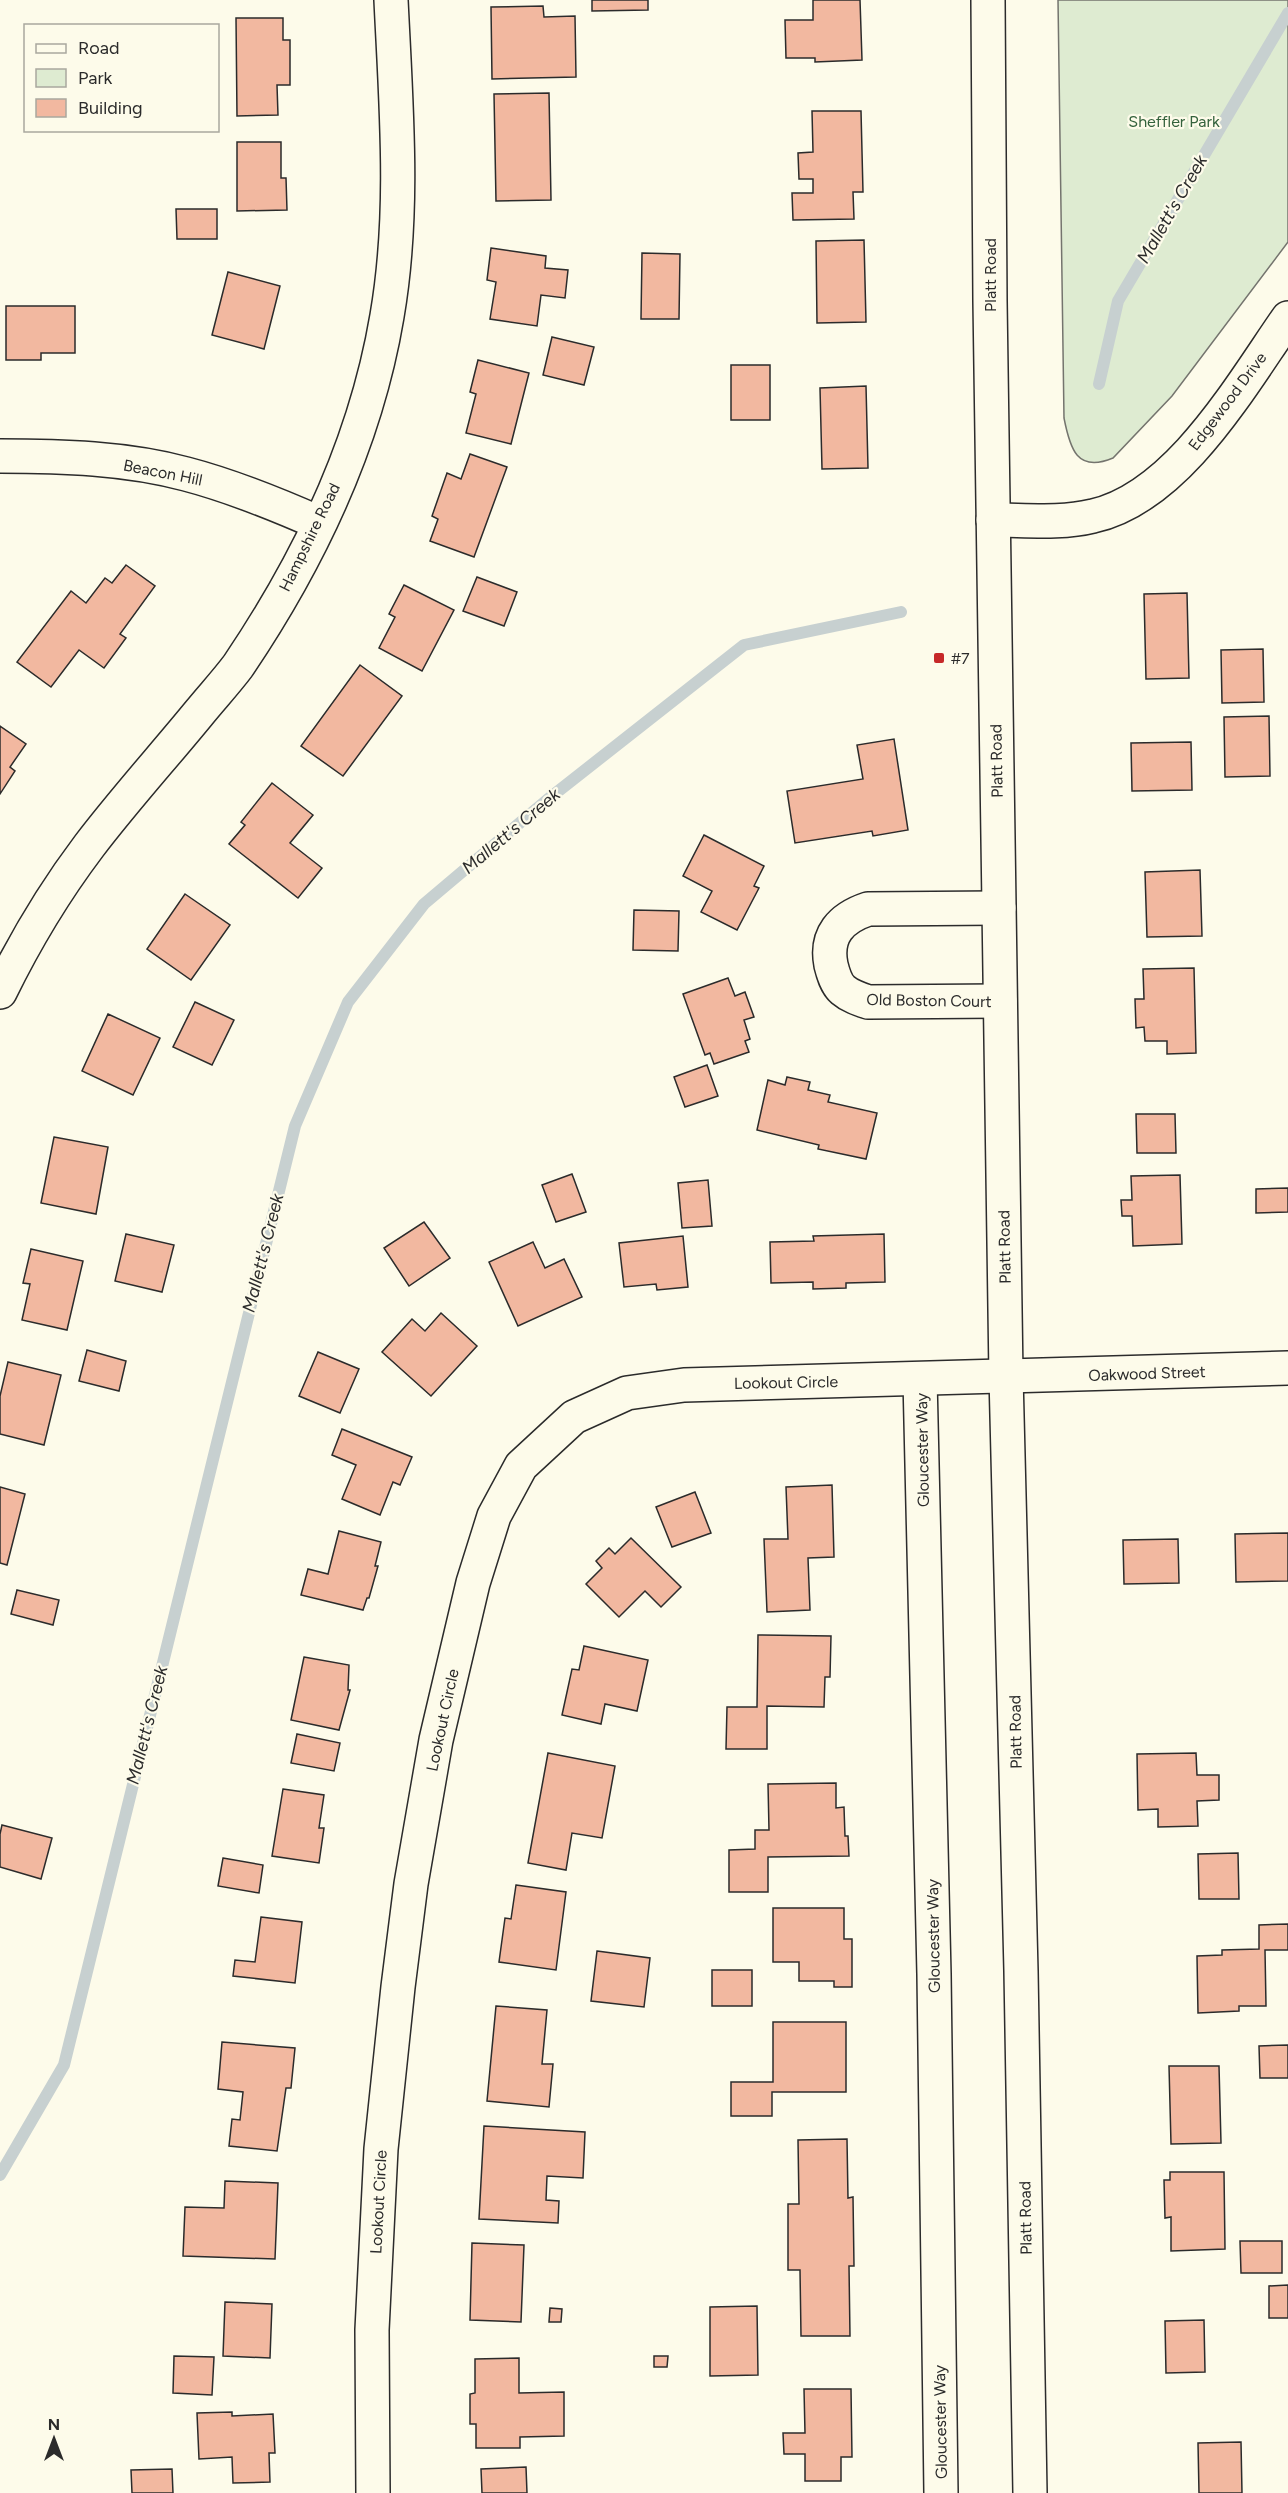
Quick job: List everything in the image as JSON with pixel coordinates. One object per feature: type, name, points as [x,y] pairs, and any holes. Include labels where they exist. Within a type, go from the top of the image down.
[{"type":"street","name":"Hampshire Road","points":[[0,992],[51,900],[90,846],[237,667],[286,587],[319,523],[356,434],[370,390],[387,315],[395,236],[398,157],[391,0]]},
{"type":"street","name":"Platt Road","points":[[988,0],[993,520],[1006,1376],[1021,1971],[1030,2493]]},
{"type":"street","name":"Edgewood Drive","points":[[993,520],[1073,520],[1094,516],[1116,510],[1153,488],[1204,438],[1288,318]]},
{"type":"street","name":"Beacon Hill","points":[[0,456],[32,456],[122,463],[185,473],[246,492],[319,523]]},
{"type":"street","name":"Old Boston Court","points":[[999,908],[868,909],[851,915],[837,927],[829,954],[833,973],[841,988],[854,997],[868,1002],[1000,1001]]},
{"type":"street","name":"Oakwood Street","points":[[1006,1376],[1288,1368]]},
{"type":"street","name":"Lookout Circle","points":[[373,2493],[372,2330],[380,2160],[411,1884],[436,1740],[473,1583],[494,1516],[521,1466],[574,1417],[627,1393],[684,1384],[1006,1376]]},
{"type":"street","name":"Gloucester Way","points":[[920,1379],[934,1974],[941,2493]]},
{"type":"green space","name":"Sheffler Park","points":[[1058,0],[1288,0],[1288,242],[1172,396],[1113,458],[1101,462],[1083,460],[1077,455],[1069,439],[1064,418]]},
{"type":"building","points":[[592,0],[648,0],[648,10],[592,11]]},
{"type":"building","points":[[813,0],[860,0],[862,60],[815,62],[815,58],[786,58],[785,20],[813,20]]},
{"type":"building","points":[[543,6],[544,17],[575,16],[576,77],[492,79],[491,7]]},
{"type":"building","points":[[236,18],[283,18],[283,40],[290,40],[290,85],[277,85],[278,115],[237,116]]},
{"type":"building","points":[[549,93],[551,200],[496,201],[494,94]]},
{"type":"building","points":[[812,111],[861,111],[863,192],[853,192],[854,219],[793,220],[792,193],[813,193],[813,179],[799,179],[798,153],[813,152]]},
{"type":"building","points":[[237,142],[281,142],[281,178],[286,178],[287,210],[237,211]]},
{"type":"building","points":[[176,209],[217,209],[217,239],[177,239]]},
{"type":"building","points":[[864,240],[866,322],[817,323],[816,241]]},
{"type":"building","points":[[491,248],[546,256],[545,268],[568,270],[565,298],[541,295],[537,326],[490,319],[496,282],[487,280]]},
{"type":"building","points":[[642,253],[680,254],[679,319],[641,319]]},
{"type":"building","points":[[228,272],[280,286],[264,349],[212,335]]},
{"type":"building","points":[[6,306],[75,306],[75,353],[41,353],[41,360],[6,360]]},
{"type":"building","points":[[552,337],[594,347],[584,385],[543,375]]},
{"type":"building","points":[[478,360],[529,373],[511,444],[466,433],[476,394],[470,392]]},
{"type":"building","points":[[731,365],[770,365],[770,420],[731,420]]},
{"type":"building","points":[[866,386],[868,468],[822,469],[820,388]]},
{"type":"building","points":[[470,454],[507,467],[474,557],[430,541],[438,519],[432,516],[447,473],[461,479]]},
{"type":"building","points":[[126,565],[155,586],[120,634],[126,638],[104,668],[79,650],[51,687],[17,662],[71,591],[86,603],[105,578],[112,583]]},
{"type":"building","points":[[477,577],[517,592],[504,626],[463,611]]},
{"type":"building","points":[[404,585],[454,610],[422,671],[379,648],[395,617],[389,614]]},
{"type":"building","points":[[1187,593],[1189,678],[1146,679],[1144,594]]},
{"type":"building","points":[[1263,649],[1264,702],[1222,703],[1221,650]]},
{"type":"building","points":[[360,665],[402,696],[343,776],[301,746]]},
{"type":"building","points":[[1269,716],[1270,776],[1225,777],[1224,717]]},
{"type":"building","points":[[0,726],[26,744],[10,767],[15,771],[0,794]]},
{"type":"building","points":[[894,739],[908,830],[873,836],[872,831],[795,843],[787,791],[863,779],[857,745]]},
{"type":"building","points":[[1191,742],[1192,790],[1132,791],[1131,743]]},
{"type":"building","points":[[272,783],[313,815],[290,843],[322,868],[298,898],[229,844],[245,825],[241,822]]},
{"type":"building","points":[[704,835],[764,866],[754,886],[759,888],[737,930],[701,912],[712,891],[683,876]]},
{"type":"building","points":[[1200,870],[1202,936],[1147,937],[1145,872]]},
{"type":"building","points":[[185,894],[230,925],[191,980],[147,949]]},
{"type":"building","points":[[634,910],[679,911],[678,951],[633,950]]},
{"type":"building","points":[[1194,968],[1196,1053],[1167,1054],[1167,1041],[1145,1041],[1144,1027],[1136,1028],[1135,999],[1144,999],[1143,969]]},
{"type":"building","points":[[728,978],[735,996],[745,992],[754,1017],[744,1020],[750,1039],[745,1041],[749,1052],[714,1064],[710,1053],[705,1055],[683,994]]},
{"type":"building","points":[[195,1002],[234,1020],[212,1065],[173,1047]]},
{"type":"building","points":[[108,1014],[160,1038],[133,1095],[82,1071]]},
{"type":"building","points":[[707,1065],[718,1096],[685,1107],[674,1077]]},
{"type":"building","points":[[787,1077],[810,1082],[808,1090],[830,1095],[828,1102],[877,1113],[866,1159],[818,1149],[819,1145],[757,1130],[768,1080],[785,1085]]},
{"type":"building","points":[[1136,1114],[1175,1114],[1176,1153],[1137,1153]]},
{"type":"building","points":[[54,1137],[108,1147],[96,1214],[41,1203]]},
{"type":"building","points":[[572,1174],[586,1212],[556,1222],[542,1185]]},
{"type":"building","points":[[1180,1175],[1182,1244],[1133,1246],[1132,1216],[1122,1216],[1121,1200],[1132,1200],[1131,1176]]},
{"type":"building","points":[[708,1180],[712,1226],[682,1228],[678,1183]]},
{"type":"building","points":[[1288,1188],[1288,1212],[1256,1213],[1256,1189]]},
{"type":"building","points":[[424,1222],[450,1258],[409,1286],[384,1248]]},
{"type":"building","points":[[126,1234],[174,1245],[162,1292],[115,1281]]},
{"type":"building","points":[[884,1234],[885,1282],[846,1283],[846,1288],[813,1289],[813,1282],[771,1283],[770,1242],[814,1241],[813,1236]]},
{"type":"building","points":[[683,1236],[688,1287],[657,1290],[656,1284],[624,1287],[619,1243]]},
{"type":"building","points":[[533,1242],[545,1268],[564,1259],[582,1297],[518,1326],[489,1262]]},
{"type":"building","points":[[31,1249],[83,1261],[67,1330],[22,1320],[30,1284],[23,1283]]},
{"type":"building","points":[[441,1313],[477,1346],[431,1396],[382,1352],[412,1319],[425,1331]]},
{"type":"building","points":[[87,1350],[126,1361],[119,1391],[79,1381]]},
{"type":"building","points":[[318,1352],[359,1369],[340,1413],[299,1396]]},
{"type":"building","points":[[8,1362],[61,1375],[44,1445],[0,1434],[0,1396]]},
{"type":"building","points":[[342,1429],[412,1457],[400,1485],[393,1482],[380,1515],[342,1499],[356,1465],[332,1455]]},
{"type":"building","points":[[832,1485],[834,1557],[808,1558],[810,1610],[767,1612],[764,1539],[788,1539],[786,1487]]},
{"type":"building","points":[[0,1487],[25,1494],[7,1565],[0,1563]]},
{"type":"building","points":[[695,1492],[711,1533],[672,1547],[656,1507]]},
{"type":"building","points":[[339,1531],[381,1542],[375,1566],[378,1566],[369,1598],[363,1610],[301,1595],[308,1569],[328,1574]]},
{"type":"building","points":[[1288,1533],[1288,1581],[1236,1582],[1235,1534]]},
{"type":"building","points":[[631,1538],[681,1587],[661,1607],[645,1591],[619,1617],[586,1584],[602,1568],[596,1561],[609,1548],[615,1554]]},
{"type":"building","points":[[1178,1539],[1179,1583],[1124,1584],[1123,1540]]},
{"type":"building","points":[[17,1590],[59,1600],[53,1625],[11,1614]]},
{"type":"building","points":[[758,1635],[831,1636],[830,1677],[825,1677],[824,1707],[767,1706],[767,1749],[726,1749],[727,1707],[757,1707]]},
{"type":"building","points":[[584,1646],[648,1660],[637,1711],[605,1704],[601,1724],[562,1715],[572,1669],[579,1670]]},
{"type":"building","points":[[304,1657],[349,1665],[348,1690],[350,1690],[339,1730],[291,1720]]},
{"type":"building","points":[[297,1734],[340,1743],[334,1771],[291,1763]]},
{"type":"building","points":[[548,1753],[615,1766],[602,1838],[572,1833],[566,1870],[528,1863]]},
{"type":"building","points":[[1196,1753],[1197,1775],[1219,1775],[1219,1800],[1197,1801],[1198,1826],[1158,1827],[1158,1809],[1138,1810],[1137,1754]]},
{"type":"building","points":[[836,1783],[836,1808],[844,1807],[845,1836],[848,1836],[849,1856],[768,1857],[768,1892],[729,1892],[729,1850],[755,1849],[755,1830],[769,1830],[768,1784]]},
{"type":"building","points":[[283,1789],[324,1795],[319,1828],[324,1828],[319,1863],[272,1856]]},
{"type":"building","points":[[2,1825],[52,1838],[41,1879],[0,1867]]},
{"type":"building","points":[[1238,1853],[1239,1899],[1199,1899],[1198,1854]]},
{"type":"building","points":[[223,1858],[263,1865],[259,1893],[218,1886]]},
{"type":"building","points":[[516,1885],[566,1892],[556,1970],[499,1962],[505,1918],[511,1919]]},
{"type":"building","points":[[773,1908],[844,1908],[844,1939],[852,1939],[852,1987],[834,1987],[834,1981],[799,1981],[799,1962],[773,1962]]},
{"type":"building","points":[[261,1917],[302,1922],[295,1983],[233,1976],[235,1960],[255,1962]]},
{"type":"building","points":[[1288,1924],[1288,1950],[1265,1950],[1266,2006],[1239,2006],[1239,2011],[1198,2013],[1197,1956],[1222,1955],[1222,1950],[1259,1949],[1259,1925]]},
{"type":"building","points":[[597,1951],[650,1958],[644,2007],[591,2001]]},
{"type":"building","points":[[712,1970],[752,1970],[752,2006],[712,2006]]},
{"type":"building","points":[[496,2006],[547,2010],[542,2064],[553,2064],[549,2107],[487,2101]]},
{"type":"building","points":[[773,2022],[846,2022],[846,2092],[772,2092],[772,2116],[731,2116],[731,2082],[773,2082]]},
{"type":"building","points":[[222,2042],[295,2048],[291,2088],[286,2088],[277,2151],[229,2146],[232,2119],[240,2120],[243,2092],[218,2089]]},
{"type":"building","points":[[1288,2045],[1288,2078],[1260,2078],[1259,2046]]},
{"type":"building","points":[[1169,2066],[1219,2066],[1221,2143],[1171,2144]]},
{"type":"building","points":[[484,2126],[585,2132],[583,2178],[547,2176],[546,2200],[559,2201],[558,2223],[479,2219]]},
{"type":"building","points":[[847,2139],[848,2198],[853,2197],[854,2266],[849,2266],[850,2336],[801,2336],[800,2270],[788,2270],[788,2204],[799,2204],[798,2140]]},
{"type":"building","points":[[1170,2172],[1224,2172],[1225,2249],[1171,2251],[1171,2217],[1165,2218],[1164,2180],[1170,2180]]},
{"type":"building","points":[[225,2181],[278,2183],[275,2259],[183,2256],[185,2207],[224,2208]]},
{"type":"building","points":[[1240,2241],[1282,2241],[1282,2273],[1241,2273]]},
{"type":"building","points":[[472,2243],[524,2245],[521,2322],[470,2320]]},
{"type":"building","points":[[1288,2285],[1288,2318],[1269,2318],[1269,2286]]},
{"type":"building","points":[[225,2302],[272,2304],[270,2358],[223,2356]]},
{"type":"building","points":[[757,2306],[758,2375],[710,2376],[710,2307]]},
{"type":"building","points":[[550,2308],[562,2309],[561,2322],[549,2322]]},
{"type":"building","points":[[1204,2320],[1205,2372],[1166,2373],[1165,2321]]},
{"type":"building","points":[[174,2356],[214,2357],[212,2395],[173,2393]]},
{"type":"building","points":[[654,2356],[668,2356],[667,2367],[654,2367]]},
{"type":"building","points":[[519,2358],[519,2393],[564,2392],[564,2436],[520,2437],[520,2448],[476,2448],[476,2424],[470,2424],[470,2394],[475,2393],[475,2359]]},
{"type":"building","points":[[804,2389],[851,2389],[852,2457],[841,2457],[841,2481],[805,2481],[805,2454],[784,2454],[783,2433],[805,2433]]},
{"type":"building","points":[[232,2412],[232,2416],[273,2414],[275,2453],[269,2453],[270,2482],[233,2483],[232,2457],[199,2459],[197,2413]]},
{"type":"building","points":[[1241,2442],[1242,2493],[1199,2493],[1198,2443]]},
{"type":"building","points":[[526,2467],[527,2493],[482,2493],[481,2469]]},
{"type":"building","points":[[172,2469],[173,2493],[132,2493],[131,2470]]},
{"type":"waterway","name":"Mallett's Creek","points":[[1099,384],[1118,301],[1288,13]]},
{"type":"waterway","name":"Mallett's Creek","points":[[0,2175],[64,2065],[295,1126],[348,1002],[424,904],[547,800],[744,645],[901,612]]},
{"type":"place","name":"#7","points":[[939,658]]}]
